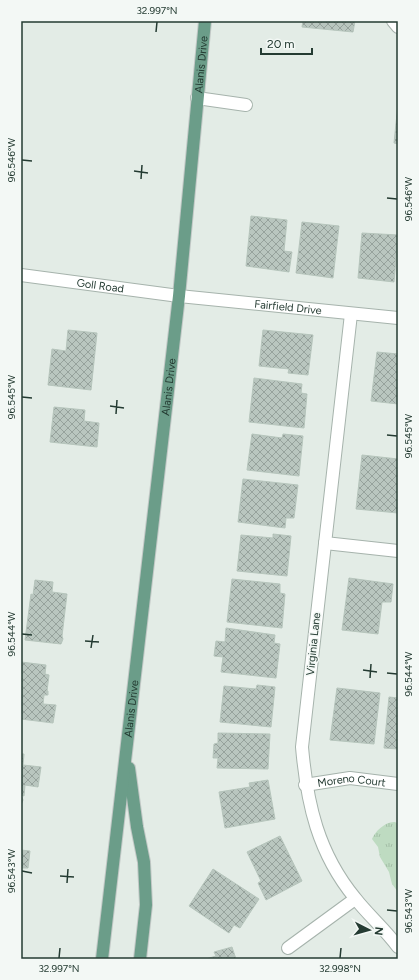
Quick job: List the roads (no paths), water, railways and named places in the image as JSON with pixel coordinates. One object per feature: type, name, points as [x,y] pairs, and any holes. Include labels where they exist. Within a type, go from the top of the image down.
[{"type":"main road","name":"Alanis Drive","points":[[102,959],[179,296],[205,21]]},
{"type":"main road","name":"Alanis Drive","points":[[126,751],[137,827],[144,862],[146,905],[140,959]]},
{"type":"street","points":[[393,21],[398,27]]},
{"type":"street","points":[[197,98],[246,105]]},
{"type":"street","name":"Goll Road","points":[[21,275],[179,296]]},
{"type":"street","name":"Fairfield Drive","points":[[179,296],[398,318]]},
{"type":"street","name":"Virginia Lane","points":[[351,314],[302,747],[305,785],[315,828],[334,869],[355,899],[387,932],[398,946]]},
{"type":"street","points":[[325,543],[398,551]]},
{"type":"street","name":"Moreno Court","points":[[305,785],[350,778],[398,784]]},
{"type":"street","points":[[288,948],[355,899]]}]
